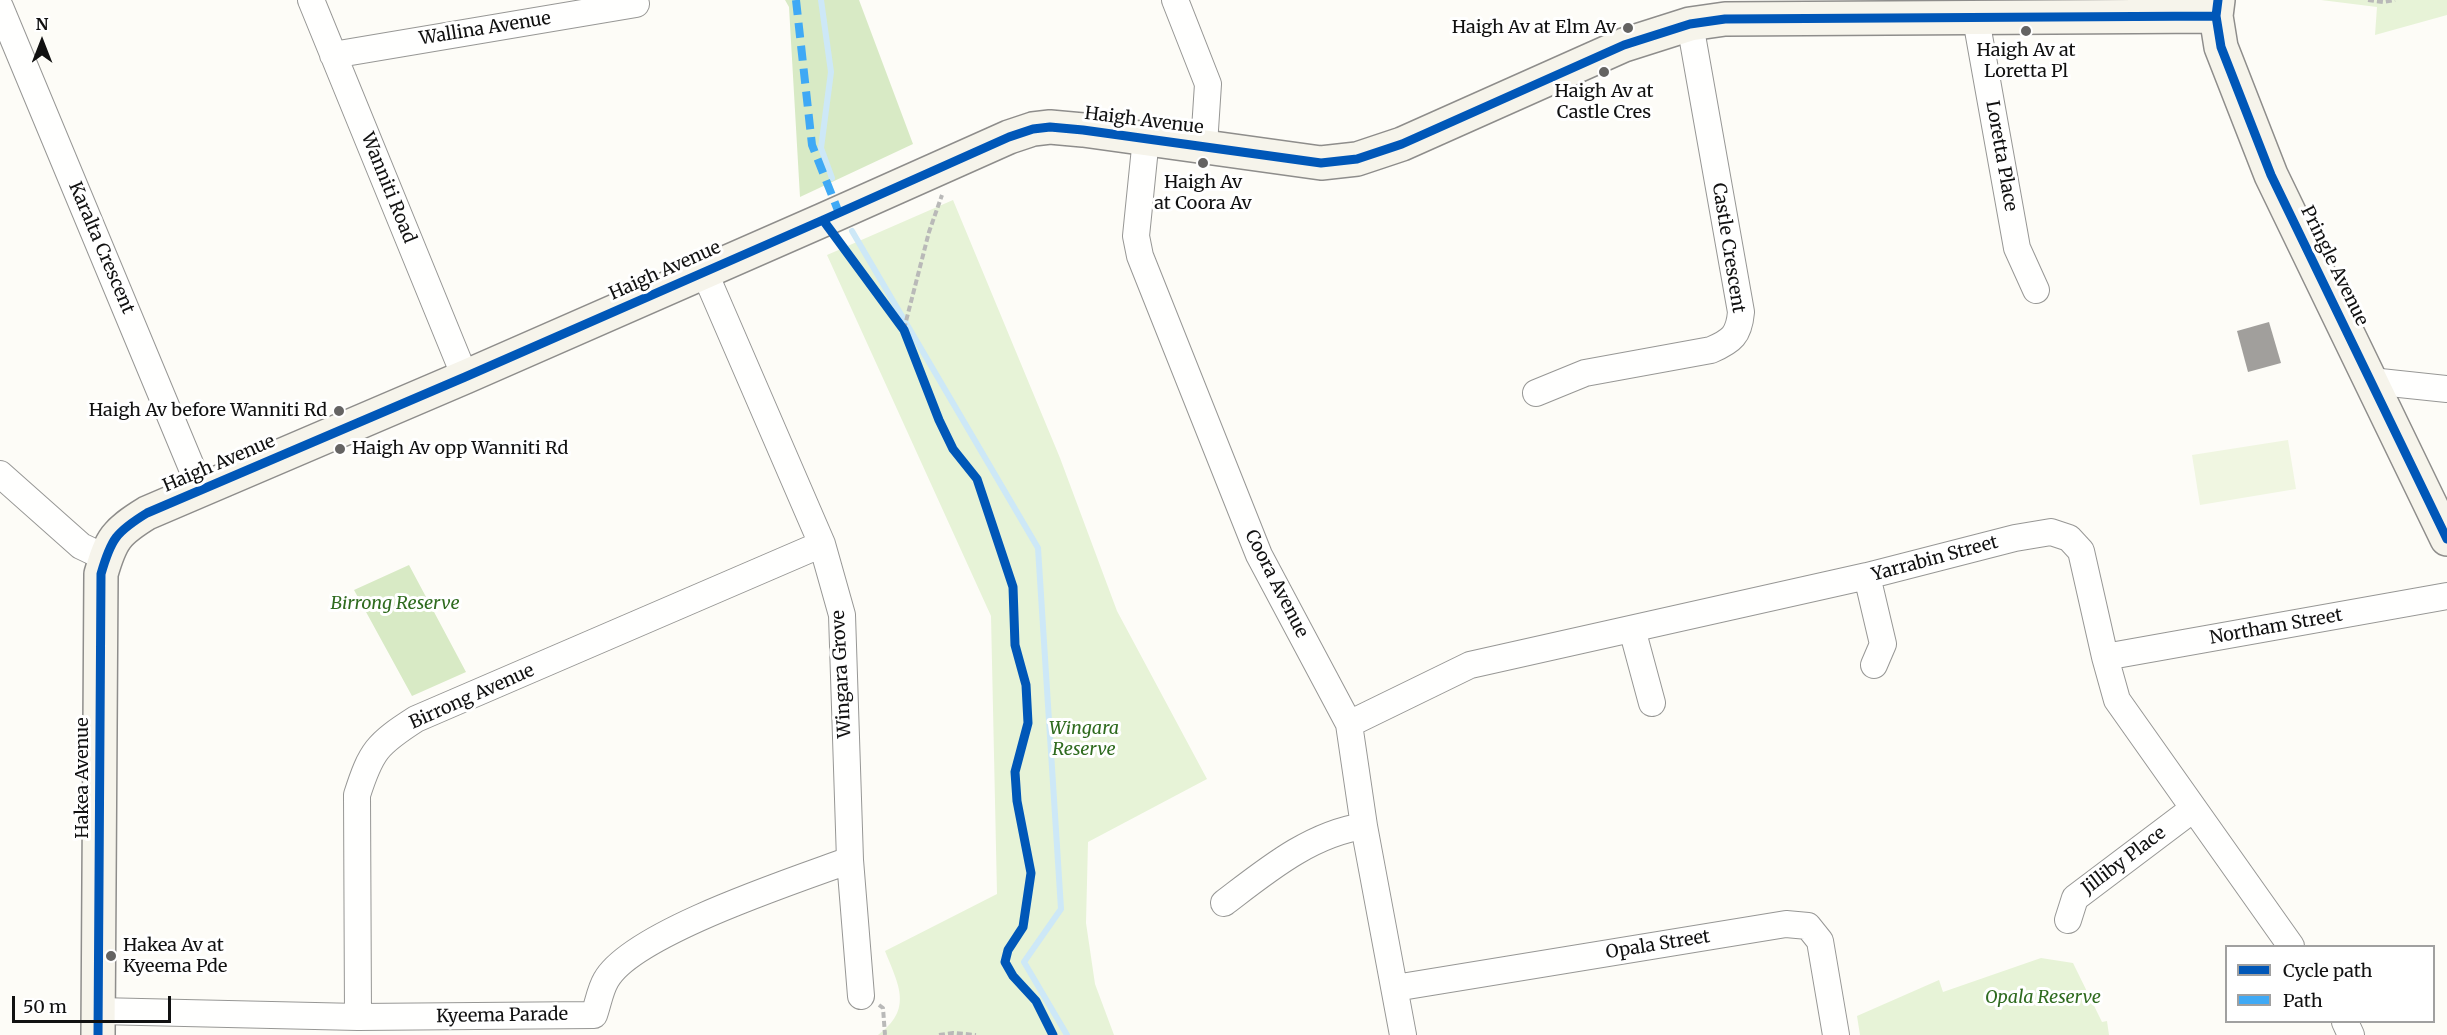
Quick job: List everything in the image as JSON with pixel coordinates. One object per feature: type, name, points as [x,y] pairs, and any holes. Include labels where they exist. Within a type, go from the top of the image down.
[{"type":"street","name":"Wanniti Road","points":[[311,0],[465,377]]},
{"type":"street","points":[[1175,0],[1208,84],[1204,145]]},
{"type":"street","name":"Wallina Avenue","points":[[333,55],[636,4]]},
{"type":"street","name":"Karalta Crescent","points":[[0,7],[201,490]]},
{"type":"street","name":"Haigh Avenue","points":[[124,527],[147,513],[465,377],[981,148],[1033,129],[1050,127],[1146,138],[1321,163],[1357,159],[1402,144],[1624,45],[1690,24],[1721,10],[1976,19],[2217,8]]},
{"type":"street","name":"Pringle Avenue","points":[[2217,8],[2221,47],[2271,175],[2447,539]]},
{"type":"street","name":"Loretta Place","points":[[1976,19],[2017,248],[2036,290]]},
{"type":"street","name":"Castle Crescent","points":[[1536,393],[1585,373],[1711,350],[1728,343],[1740,327],[1741,312],[1690,24]]},
{"type":"street","name":"Coora Avenue","points":[[1146,138],[1136,236],[1140,256],[1259,555],[1349,724],[1364,826],[1403,1035]]},
{"type":"street","name":"Wingara Grove","points":[[704,271],[822,544],[842,615],[850,860],[861,996]]},
{"type":"street","points":[[2371,381],[2447,389]]},
{"type":"street","points":[[0,474],[81,546],[106,558]]},
{"type":"street","name":"Hakea Avenue","points":[[98,1023],[100,593],[101,574],[106,558],[113,541],[124,527]]},
{"type":"street","name":"Yarrabin Street","points":[[1349,724],[1470,665],[1868,576],[2015,538],[2051,532],[2069,538],[2081,551],[2104,657],[2117,700],[2290,945]]},
{"type":"street","name":"Birrong Avenue","points":[[358,1017],[357,795],[368,761],[388,737],[416,720],[822,544]]},
{"type":"street","points":[[1868,576],[1883,644],[1874,665]]},
{"type":"street","name":"Northam Street","points":[[2104,657],[2447,596]]},
{"type":"street","points":[[1632,628],[1652,703]]},
{"type":"street","name":"Jilliby Place","points":[[2068,920],[2075,898],[2193,809]]},
{"type":"street","points":[[1224,903],[1283,859],[1343,829],[1364,826]]},
{"type":"street","name":"Kyeema Parade","points":[[98,1023],[358,1017],[594,1025],[606,980],[627,956],[701,916],[850,860]]},
{"type":"street","name":"Opala Street","points":[[1395,988],[1786,924],[1808,926],[1820,941],[1836,1035]]},
{"type":"path","points":[[2368,0],[2383,2],[2395,0]]},
{"type":"path","points":[[904,330],[929,232],[942,195]]},
{"type":"path","points":[[823,220],[904,330],[939,420],[953,449],[977,479],[1013,587],[1015,645],[1026,685],[1029,723],[1015,772],[1017,801],[1030,873],[1023,927],[1008,950],[1005,962],[1013,976],[1036,1001],[1053,1035]]},
{"type":"path","points":[[939,1035],[953,1033],[976,1035]]},
{"type":"green space","points":[[785,0],[859,0],[913,144],[800,197],[789,7]]},
{"type":"green space","points":[[2321,0],[2447,0],[2447,15],[2375,35],[2377,7]]},
{"type":"green space","name":"Wingara Reserve","points":[[953,200],[1060,458],[1117,611],[1207,779],[1088,842],[1086,923],[1095,984],[1114,1035],[878,1035],[896,1016],[900,996],[895,975],[885,951],[997,894],[991,616],[827,255]]},
{"type":"green space","points":[[2288,440],[2296,489],[2200,505],[2192,455]]},
{"type":"green space","name":"Birrong Reserve","points":[[409,565],[466,672],[412,696],[354,590]]},
{"type":"green space","name":"Opala Reserve","points":[[2041,958],[2073,963],[2102,1022],[2107,1021],[2109,1035],[1860,1035],[1857,1016],[1939,980],[1943,992]]},
{"type":"building","points":[[2269,322],[2281,363],[2248,372],[2237,331]]},
{"type":"waterway","points":[[821,0],[831,72],[821,148],[832,178]]},
{"type":"waterway","points":[[852,231],[1038,548],[1061,909],[1024,962],[1067,1035]]},
{"type":"marked path","points":[[796,0],[812,145],[839,213]]},
{"type":"cycle path","points":[[2218,0],[2216,16],[2221,47],[2271,175],[2447,539]]},
{"type":"cycle path","points":[[98,1035],[101,574],[108,552],[121,531],[147,513],[465,377],[1009,137],[1033,129],[1050,127],[1083,130],[1321,163],[1357,159],[1402,144],[1624,45],[1690,24],[1725,19],[2216,16]]},
{"type":"cycle path","points":[[823,220],[904,330],[939,420],[953,449],[977,479],[1013,587],[1015,645],[1026,685],[1028,723],[1015,772],[1017,801],[1031,873],[1023,927],[1008,950],[1005,962],[1013,976],[1036,1001],[1053,1035]]},
{"type":"place","name":"Haigh Av at Elm Av","points":[[1628,28]]},
{"type":"place","name":"Haigh Av at Loretta Pl","points":[[2026,31]]},
{"type":"place","name":"Haigh Av at Castle Cres","points":[[1604,72]]},
{"type":"place","name":"Haigh Av at Coora Av","points":[[1203,163]]},
{"type":"place","name":"Haigh Av before Wanniti Rd","points":[[339,411]]},
{"type":"place","name":"Haigh Av opp Wanniti Rd","points":[[340,449]]},
{"type":"place","name":"Hakea Av at Kyeema Pde","points":[[111,956]]}]
